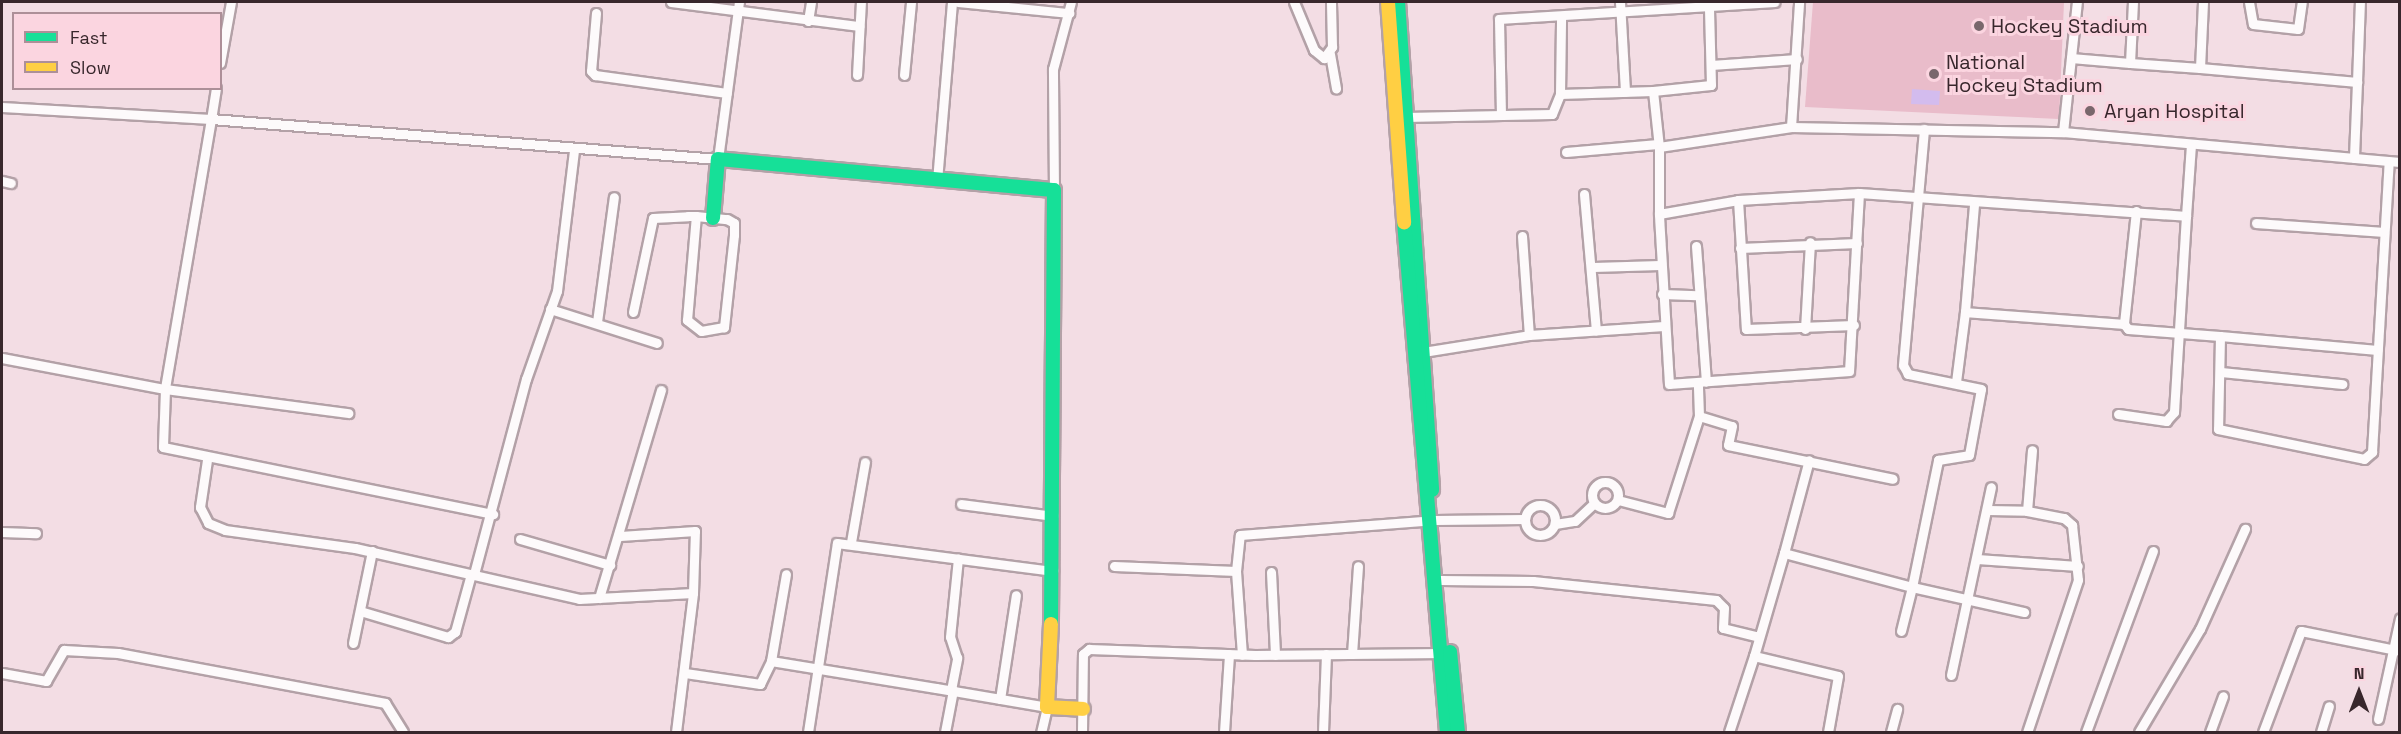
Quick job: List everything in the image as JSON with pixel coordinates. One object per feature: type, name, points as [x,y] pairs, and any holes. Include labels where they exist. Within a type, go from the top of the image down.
[{"type":"street","points":[[222,52],[231,2]]},
{"type":"street","points":[[671,2],[737,14],[859,26]]},
{"type":"street","points":[[713,218],[718,159],[739,2]]},
{"type":"street","points":[[808,21],[811,2]]},
{"type":"street","points":[[857,75],[861,2]]},
{"type":"street","points":[[904,75],[911,2]]},
{"type":"street","points":[[936,181],[952,2]]},
{"type":"street","points":[[958,2],[991,3],[1069,13]]},
{"type":"street","points":[[1041,732],[1047,707],[1053,571],[1053,69],[1071,2]]},
{"type":"street","points":[[1294,2],[1314,50],[1324,58],[1330,54]]},
{"type":"street","points":[[1331,2],[1330,54],[1336,88]]},
{"type":"street","points":[[1388,2],[1430,520],[1445,653],[1458,732]]},
{"type":"street","points":[[1398,2],[1423,352],[1430,520],[1442,580],[1447,732]]},
{"type":"street","points":[[1620,2],[1625,92]]},
{"type":"street","points":[[1501,115],[1499,19],[1561,18],[1774,2]]},
{"type":"street","points":[[1791,126],[1799,2]]},
{"type":"street","points":[[2063,132],[2077,2]]},
{"type":"street","points":[[2130,63],[2133,2]]},
{"type":"street","points":[[2200,68],[2203,2]]},
{"type":"street","points":[[2249,2],[2253,24],[2298,29],[2302,2]]},
{"type":"street","points":[[2354,158],[2360,2]]},
{"type":"street","points":[[1560,94],[1706,90],[1711,65],[1710,6]]},
{"type":"street","points":[[596,13],[591,71],[595,75],[727,93]]},
{"type":"street","points":[[1406,117],[1552,114],[1560,108],[1561,18]]},
{"type":"street","points":[[2071,58],[2357,82]]},
{"type":"street","points":[[1711,65],[1797,59]]},
{"type":"street","points":[[216,90],[165,389],[161,445],[207,460],[493,514]]},
{"type":"street","points":[[1653,91],[1658,145],[1660,266],[1667,380],[1673,385],[1846,373],[1852,365],[1859,193]]},
{"type":"street","points":[[2,107],[211,119],[574,150],[718,159],[936,181],[1054,190]]},
{"type":"street","points":[[1566,152],[1658,145],[1791,126],[2063,132],[2400,162]]},
{"type":"street","points":[[1901,631],[1938,460],[1967,457],[1981,389],[1904,369],[1920,198],[1923,129]]},
{"type":"street","points":[[2118,414],[2171,418],[2191,144]]},
{"type":"street","points":[[360,611],[448,637],[455,632],[493,514],[549,309],[558,285],[574,150]]},
{"type":"street","points":[[2220,336],[2217,425],[2222,432],[2364,459],[2372,452],[2389,161]]},
{"type":"street","points":[[1659,214],[1738,200],[1859,193],[1974,204],[2136,211],[2187,216]]},
{"type":"street","points":[[1584,194],[1593,267],[1596,330]]},
{"type":"street","points":[[597,322],[614,197]]},
{"type":"street","points":[[1738,200],[1746,329],[1805,329],[1854,325]]},
{"type":"street","points":[[1956,382],[1965,312],[1974,204]]},
{"type":"street","points":[[2136,211],[2124,324],[2128,329],[2377,350]]},
{"type":"street","points":[[633,312],[651,220],[696,216],[713,218],[732,221],[734,235],[725,323],[709,332],[695,329],[687,320],[696,216]]},
{"type":"street","points":[[2256,223],[2384,232]]},
{"type":"street","points":[[1522,236],[1529,335]]},
{"type":"street","points":[[1740,248],[1810,242],[1857,243]]},
{"type":"street","points":[[1805,329],[1810,242]]},
{"type":"street","points":[[1618,500],[1668,513],[1699,416],[1702,382],[1696,246]]},
{"type":"street","points":[[1593,267],[1660,266]]},
{"type":"street","points":[[1662,294],[1697,295]]},
{"type":"street","points":[[549,309],[597,322],[657,343]]},
{"type":"street","points":[[1965,312],[2124,324]]},
{"type":"street","points":[[1423,352],[1529,335],[1664,326]]},
{"type":"street","points":[[2,358],[165,389],[348,413]]},
{"type":"street","points":[[2220,372],[2342,384]]},
{"type":"street","points":[[599,598],[620,536],[661,390]]},
{"type":"street","points":[[1699,416],[1732,426],[1728,445],[1893,479]]},
{"type":"street","points":[[2026,511],[2032,450]]},
{"type":"street","points":[[207,460],[200,507],[214,526],[372,552],[569,597],[599,598],[693,593]]},
{"type":"street","points":[[1729,732],[1754,656],[1809,460]]},
{"type":"street","points":[[851,542],[865,462]]},
{"type":"street","points":[[1594,503],[1592,491],[1602,482],[1614,485],[1618,500]]},
{"type":"street","points":[[1951,675],[1970,597],[1991,487]]},
{"type":"street","points":[[1594,503],[1606,509],[1618,500]]},
{"type":"street","points":[[1555,524],[1554,514],[1542,505],[1528,510],[1525,519],[1531,532],[1540,535],[1555,524],[1575,522],[1594,503]]},
{"type":"street","points":[[962,504],[1053,516]]},
{"type":"street","points":[[1988,510],[2026,511],[2067,520],[2078,566],[2027,732]]},
{"type":"street","points":[[1242,655],[1236,571],[1239,535],[1430,520],[1525,519]]},
{"type":"street","points":[[2139,732],[2200,629],[2245,529]]},
{"type":"street","points":[[620,536],[695,531],[693,593],[685,674],[676,732]]},
{"type":"street","points":[[2,532],[36,533]]},
{"type":"street","points":[[520,539],[609,565]]},
{"type":"street","points":[[808,732],[819,669],[835,546],[851,542],[1053,571]]},
{"type":"street","points":[[2086,732],[2153,551]]},
{"type":"street","points":[[353,643],[372,552]]},
{"type":"street","points":[[1784,553],[2024,612]]},
{"type":"street","points":[[945,732],[952,690],[958,558]]},
{"type":"street","points":[[1977,559],[2078,566]]},
{"type":"street","points":[[1114,566],[1236,571]]},
{"type":"street","points":[[1352,654],[1358,566]]},
{"type":"street","points":[[1271,572],[1275,655]]},
{"type":"street","points":[[685,674],[760,684],[771,661],[786,574]]},
{"type":"street","points":[[1442,580],[1533,581],[1716,600],[1724,608],[1723,628],[1758,637]]},
{"type":"street","points":[[1000,699],[1016,595]]},
{"type":"street","points":[[2378,719],[2396,651],[2400,618]]},
{"type":"street","points":[[2264,732],[2301,631],[2396,651]]},
{"type":"street","points":[[2,673],[46,681],[64,650],[118,653],[385,703],[403,732]]},
{"type":"street","points":[[1082,732],[1085,650],[1242,655],[1445,653]]},
{"type":"street","points":[[1224,732],[1229,654]]},
{"type":"street","points":[[1323,732],[1326,654]]},
{"type":"street","points":[[1754,656],[1838,676],[1828,732]]},
{"type":"street","points":[[771,661],[1047,707],[1083,710]]},
{"type":"street","points":[[2210,732],[2223,696]]},
{"type":"street","points":[[2321,732],[2329,706]]},
{"type":"street","points":[[1890,732],[1897,710]]},
{"type":"shaded area","name":"National Hockey Stadium","points":[[1813,2],[2064,2],[2059,119],[1805,107]]},
{"type":"shaded area","points":[[1912,89],[1940,91],[1939,105],[1911,104]]},
{"type":"traffic: fast","points":[[1398,2],[1432,490]]},
{"type":"traffic: fast","points":[[713,218],[718,159],[1054,190],[1051,624]]},
{"type":"traffic: fast","points":[[1404,222],[1447,732]]},
{"type":"traffic: fast","points":[[1450,652],[1458,732]]},
{"type":"traffic: slow","points":[[1388,2],[1404,222]]},
{"type":"traffic: slow","points":[[1051,624],[1047,707],[1083,709]]},
{"type":"place","name":"Hockey Stadium","points":[[1979,26]]},
{"type":"place","name":"National Hockey Stadium","points":[[1934,74]]},
{"type":"place","name":"Aryan Hospital","points":[[2090,111]]}]
